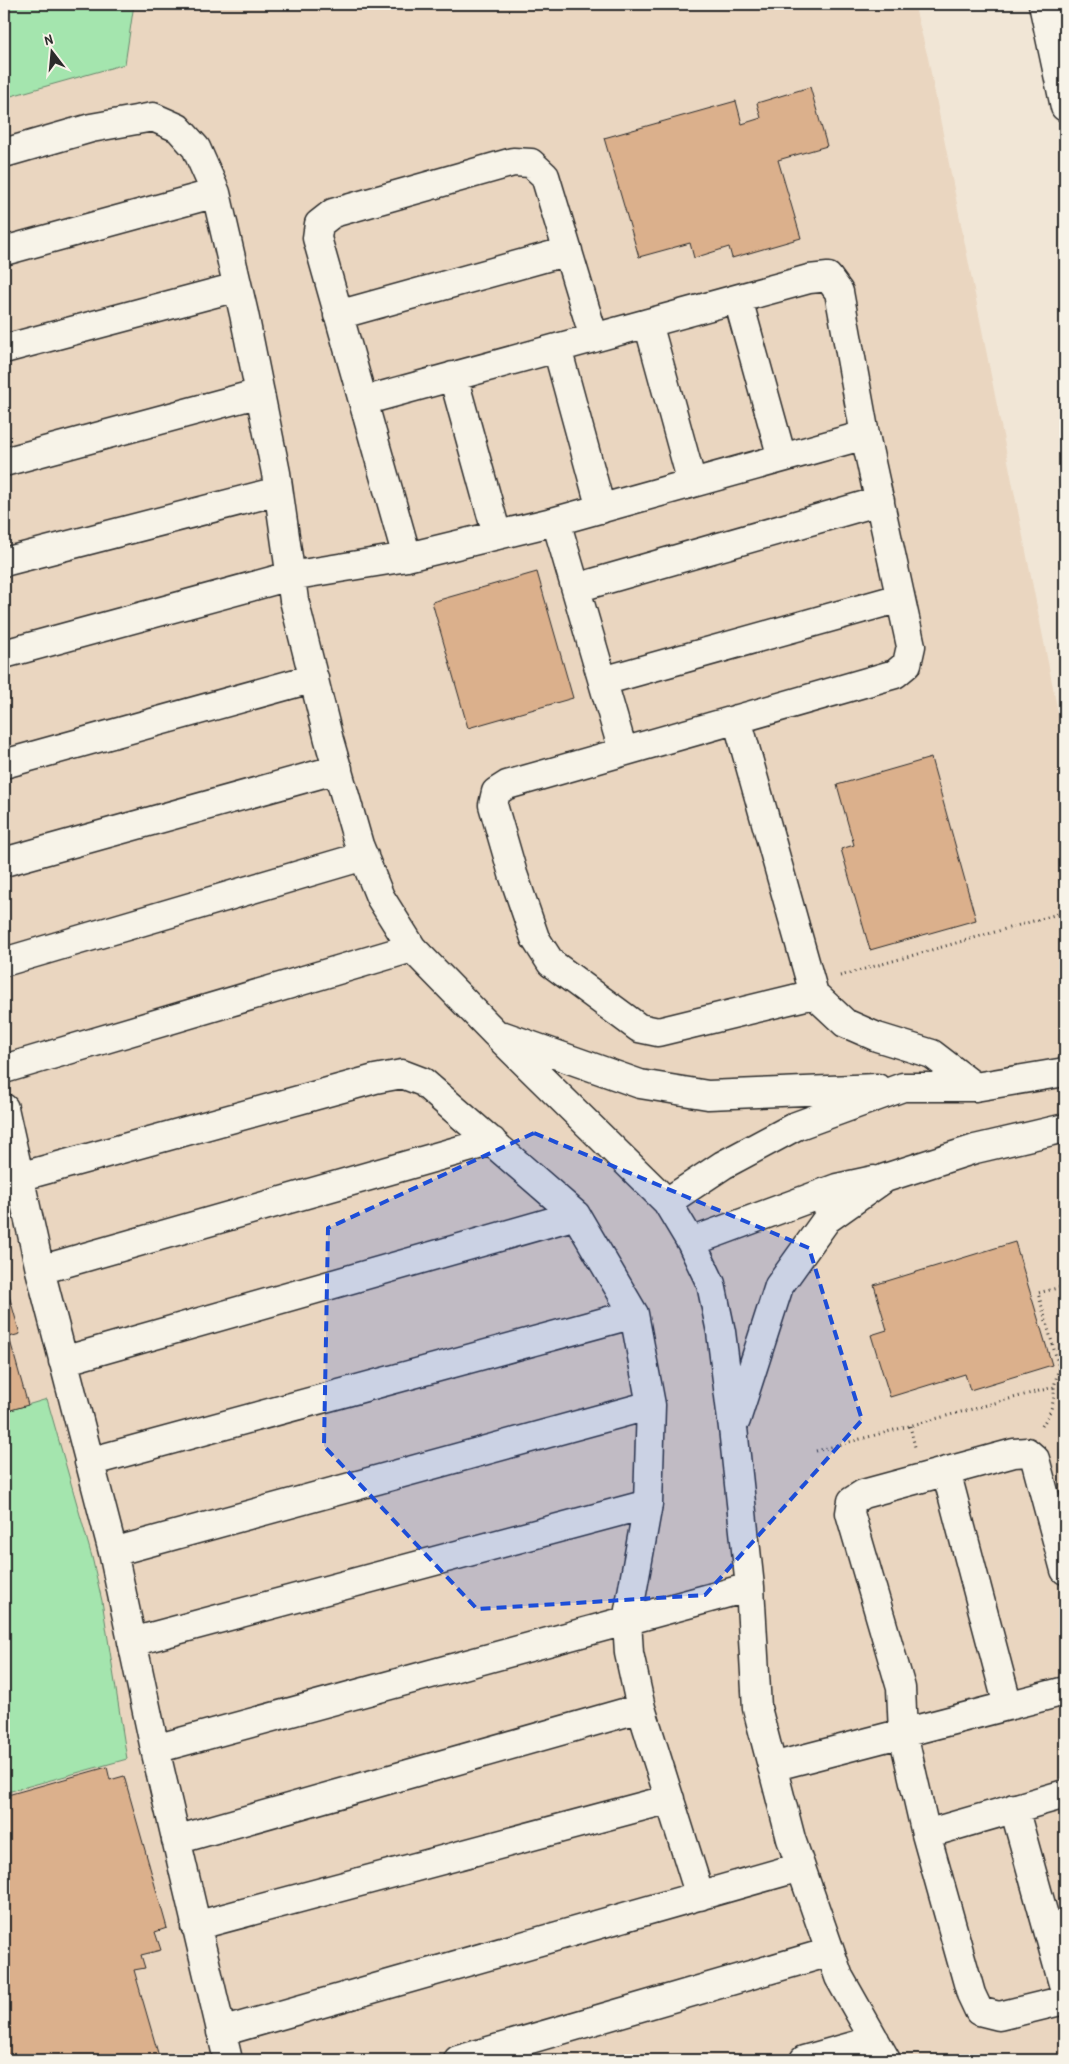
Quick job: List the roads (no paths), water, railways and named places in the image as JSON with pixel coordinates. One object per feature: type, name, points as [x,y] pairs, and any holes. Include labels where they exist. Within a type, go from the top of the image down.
[{"type":"main road","points":[[1043,4],[1065,107]]},
{"type":"main road","points":[[4,153],[91,128],[153,117],[178,128],[196,148],[216,193],[260,393],[278,491],[294,600],[338,769],[364,856],[380,897],[412,948],[495,1033],[667,1202],[691,1242],[711,1284],[721,1332],[733,1428],[750,1587],[757,1708],[791,1839],[830,1952],[839,1976],[880,2050],[804,2060]]},
{"type":"main road","points":[[407,557],[317,238],[319,224],[333,213],[513,162],[531,163],[545,176],[594,338]]},
{"type":"main road","points":[[4,251],[216,193]]},
{"type":"main road","points":[[338,315],[568,251]]},
{"type":"main road","points":[[362,401],[809,279],[828,277],[838,292],[911,646],[906,664],[895,674],[506,784],[496,792],[493,805],[513,874],[535,938],[551,963],[638,1028],[658,1032],[814,994]]},
{"type":"main road","points":[[4,349],[237,287]]},
{"type":"main road","points":[[738,298],[782,458]]},
{"type":"main road","points":[[648,323],[692,483]]},
{"type":"main road","points":[[557,348],[601,509]]},
{"type":"main road","points":[[453,376],[497,535]]},
{"type":"main road","points":[[4,462],[260,393]]},
{"type":"main road","points":[[4,654],[290,576],[407,557],[556,521],[866,435]]},
{"type":"main road","points":[[4,562],[278,491]]},
{"type":"main road","points":[[576,588],[880,502]]},
{"type":"main road","points":[[556,521],[623,751]]},
{"type":"main road","points":[[603,681],[900,598]]},
{"type":"main road","points":[[4,764],[314,678]]},
{"type":"main road","points":[[737,719],[814,994],[845,1023],[877,1037],[932,1054],[975,1087]]},
{"type":"main road","points":[[4,862],[338,769]]},
{"type":"main road","points":[[4,962],[364,856]]},
{"type":"main road","points":[[4,1070],[412,948]]},
{"type":"main road","points":[[495,1033],[555,1056],[640,1084],[708,1095],[903,1086],[975,1087],[1065,1072]]},
{"type":"main road","points":[[19,1177],[375,1079],[402,1074],[423,1082],[576,1215],[634,1314],[651,1405],[648,1504],[627,1620],[629,1653],[641,1708],[700,1896]]},
{"type":"main road","points":[[667,1202],[723,1165],[796,1126],[903,1086]]},
{"type":"main road","points":[[4,1108],[7,1138],[19,1177],[40,1270],[113,1552],[195,1926],[228,2060]]},
{"type":"main road","points":[[691,1242],[837,1188],[885,1178],[974,1149],[1065,1128]]},
{"type":"main road","points":[[40,1270],[492,1140]]},
{"type":"main road","points":[[733,1428],[779,1286],[827,1219],[885,1178]]},
{"type":"main road","points":[[64,1361],[576,1215]]},
{"type":"main road","points":[[89,1462],[634,1314]]},
{"type":"main road","points":[[113,1552],[651,1405]]},
{"type":"main road","points":[[1065,1570],[1035,1459],[1027,1452],[1014,1453],[863,1494],[852,1501],[850,1514],[901,1688],[903,1734],[926,1834],[971,1994],[979,2011],[999,2016],[1065,2000]]},
{"type":"main road","points":[[946,1471],[1008,1706]]},
{"type":"main road","points":[[132,1642],[648,1504]]},
{"type":"main road","points":[[155,1749],[750,1587]]},
{"type":"main road","points":[[772,1767],[1065,1691]]},
{"type":"main road","points":[[176,1840],[641,1708]]},
{"type":"main road","points":[[926,1834],[1065,1794]]},
{"type":"main road","points":[[195,1926],[670,1799]]},
{"type":"main road","points":[[1014,1808],[1065,1991]]},
{"type":"main road","points":[[221,2032],[800,1867]]},
{"type":"main road","points":[[458,2060],[830,1952]]}]
